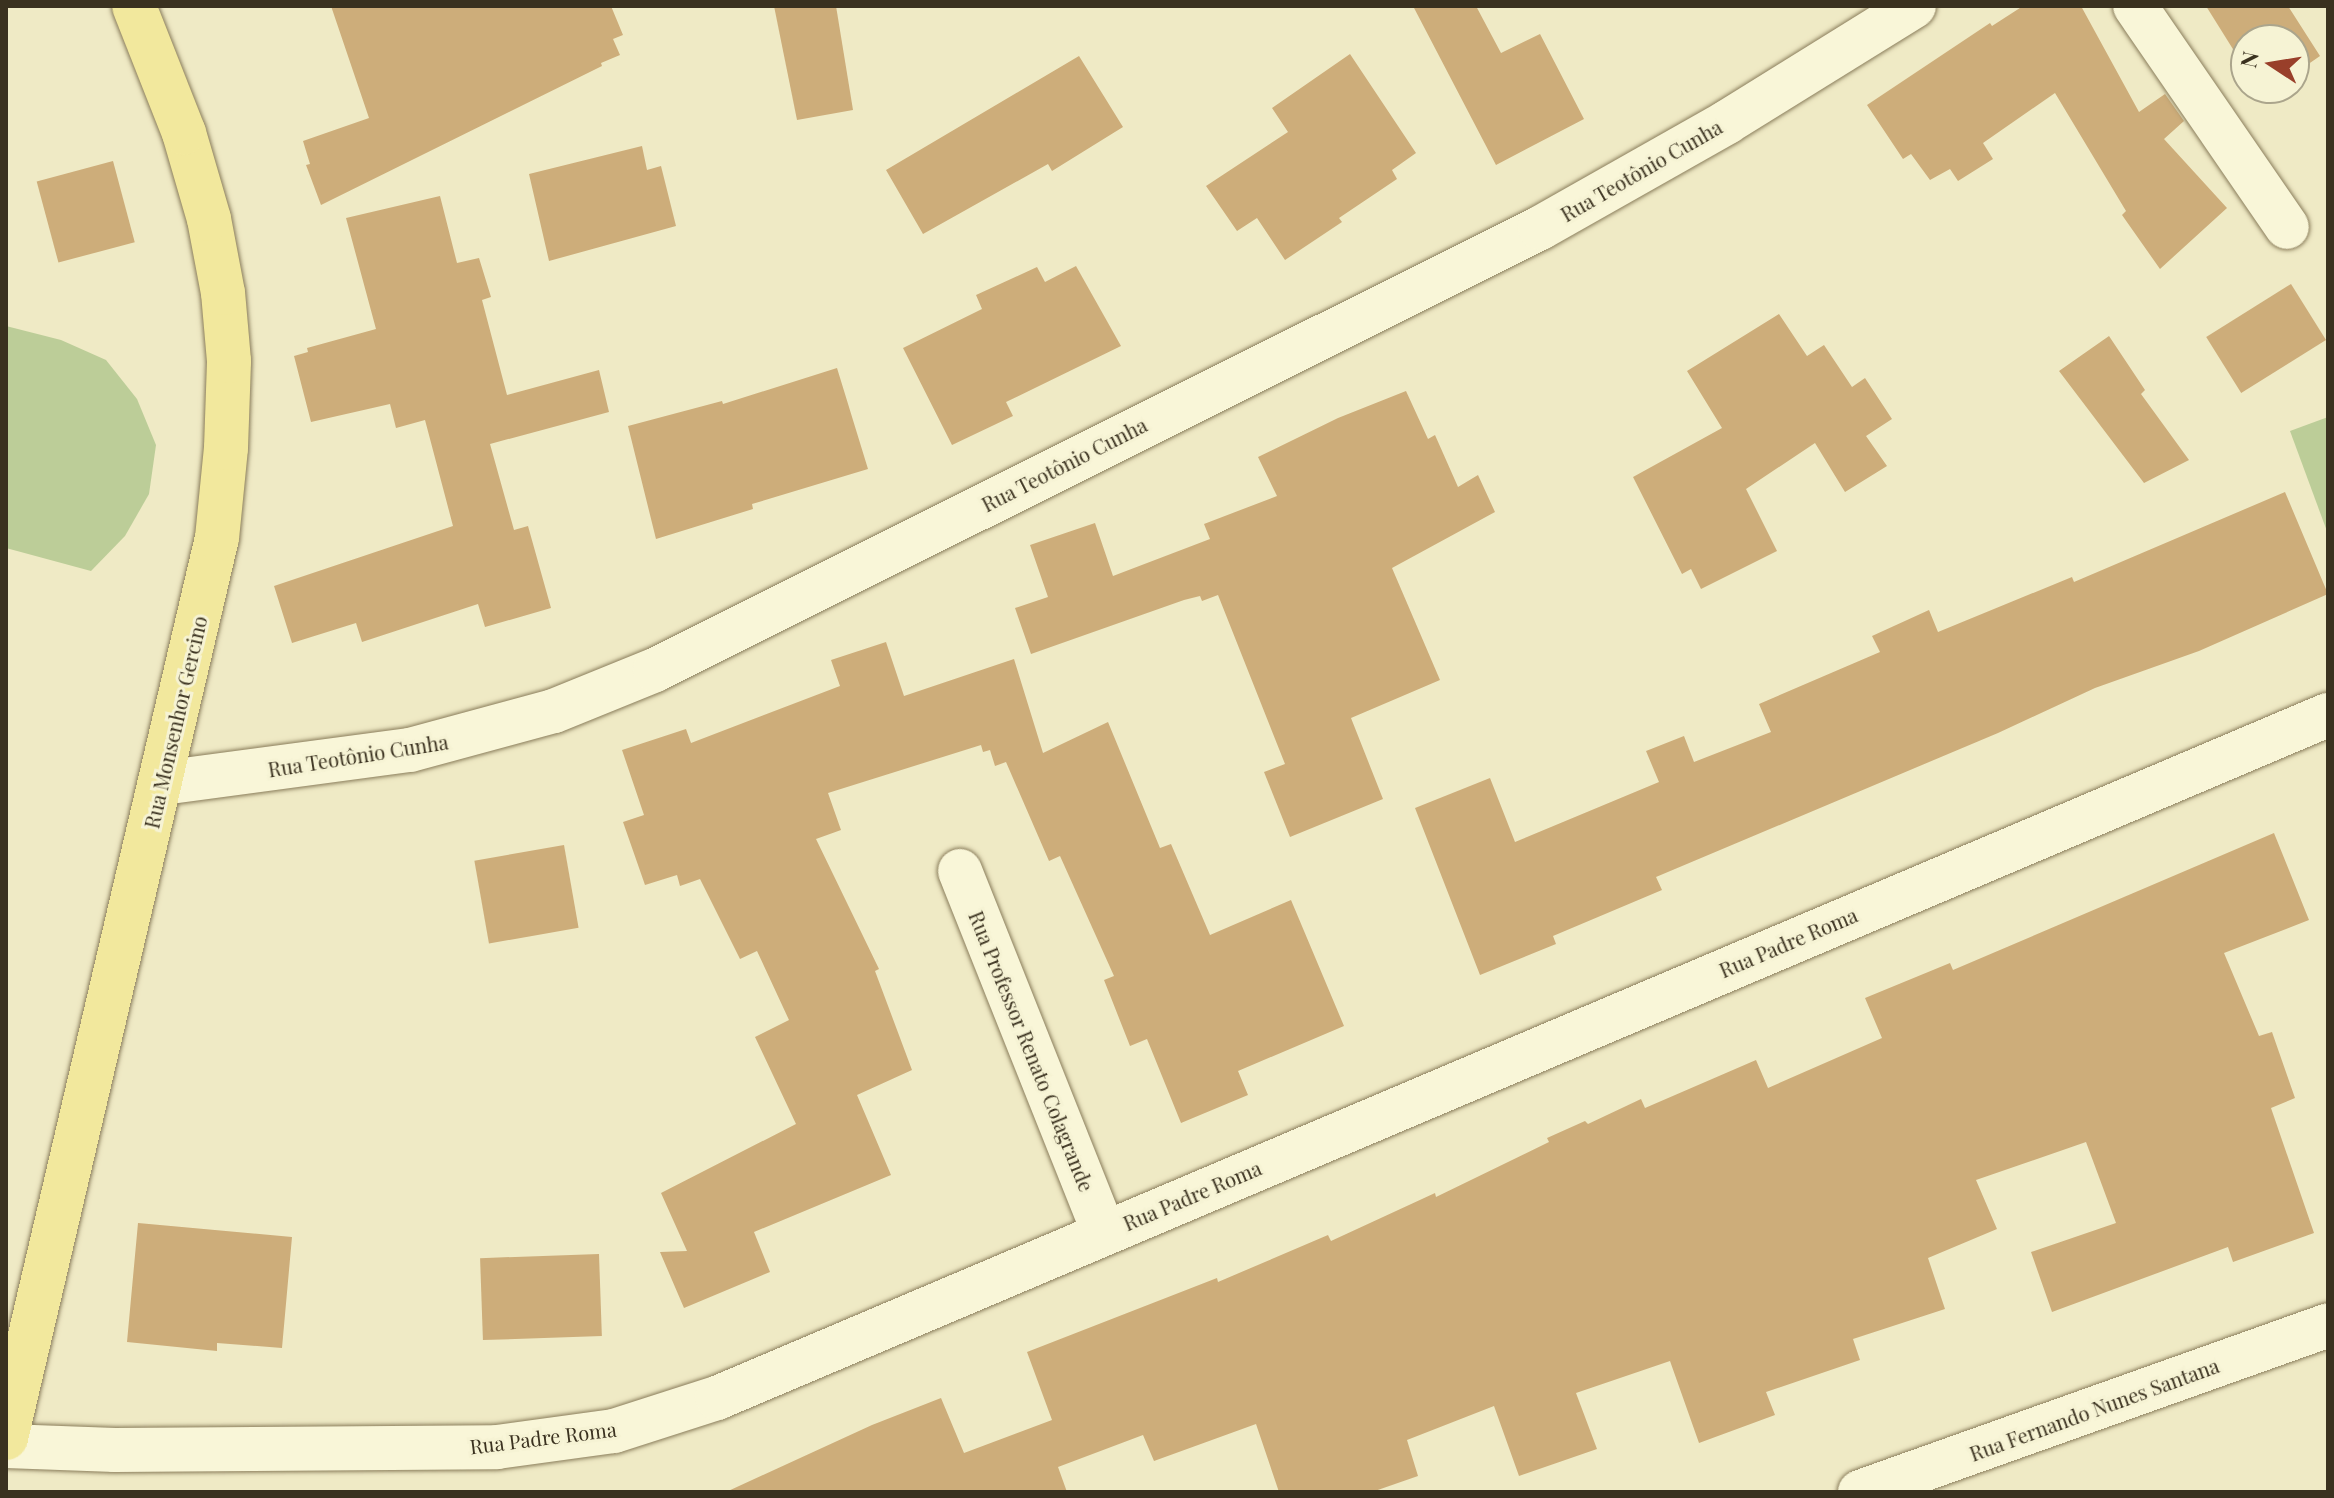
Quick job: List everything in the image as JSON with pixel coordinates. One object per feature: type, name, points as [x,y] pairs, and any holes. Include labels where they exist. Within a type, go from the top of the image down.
[{"type":"main road","name":"Rua Monsenhor Gercino","points":[[6,1438],[217,538],[226,448],[229,361],[223,293],[209,219],[184,133],[134,6]]},
{"type":"street","name":"Rua Teotônio Cunha","points":[[162,783],[410,750],[554,711],[655,670],[1540,228],[1727,122],[1914,6]]},
{"type":"street","points":[[2135,6],[2287,227]]},
{"type":"street","name":"Rua Padre Roma","points":[[6,1446],[115,1450],[497,1447],[614,1431],[717,1398],[2328,715]]},
{"type":"street","name":"Rua Professor Renato Colagrande","points":[[960,871],[1104,1232]]},
{"type":"street","name":"Rua Fernando Nunes Santana","points":[[1860,1492],[2328,1325]]},
{"type":"green space","points":[[6,326],[61,340],[106,360],[137,399],[156,445],[149,494],[125,536],[91,571],[6,548]]},
{"type":"green space","points":[[2328,417],[2328,534],[2290,431]]},
{"type":"building","points":[[331,6],[611,6],[623,35],[613,39],[620,55],[601,63],[602,66],[321,205],[306,165],[310,164],[303,141],[369,118]]},
{"type":"building","points":[[774,6],[836,6],[853,110],[797,120]]},
{"type":"building","points":[[1413,6],[1476,6],[1501,53],[1540,34],[1584,119],[1496,165]]},
{"type":"building","points":[[2023,6],[2081,6],[2139,112],[2165,94],[2184,121],[2164,139],[2227,208],[2160,269],[2122,215],[2126,211],[2055,93],[1983,143],[1993,159],[1958,181],[1950,169],[1930,180],[1911,154],[1903,159],[1867,105],[1990,23],[1992,26]]},
{"type":"building","points":[[2206,6],[2288,6],[2300,24],[2230,24],[2230,44]]},
{"type":"building","points":[[2310,40],[2320,56],[2310,63]]},
{"type":"building","points":[[1350,54],[1416,153],[1392,170],[1397,179],[1339,218],[1342,222],[1285,260],[1257,218],[1237,231],[1206,186],[1288,132],[1272,108]]},
{"type":"building","points":[[1079,56],[1123,127],[1052,171],[1048,164],[923,234],[886,170]]},
{"type":"building","points":[[642,146],[647,170],[661,166],[676,226],[549,261],[529,174]]},
{"type":"building","points":[[113,161],[135,242],[58,263],[37,181]]},
{"type":"building","points":[[440,196],[457,263],[479,258],[491,297],[482,300],[507,395],[599,370],[609,412],[490,444],[514,530],[528,526],[551,608],[485,627],[478,604],[362,642],[356,623],[292,643],[274,586],[453,526],[425,420],[396,428],[390,404],[311,422],[294,356],[308,352],[307,348],[376,329],[346,218]]},
{"type":"building","points":[[1076,266],[1121,346],[1006,402],[1013,416],[952,445],[903,348],[982,309],[976,295],[1037,267],[1045,282]]},
{"type":"building","points":[[2291,284],[2326,340],[2241,393],[2206,337]]},
{"type":"building","points":[[1779,314],[1807,356],[1824,345],[1852,387],[1865,378],[1892,419],[1866,436],[1887,466],[1845,492],[1815,443],[1746,489],[1777,551],[1701,589],[1691,569],[1682,574],[1633,477],[1722,428],[1687,371]]},
{"type":"building","points":[[2109,336],[2145,390],[2141,394],[2189,460],[2144,483],[2059,371]]},
{"type":"building","points":[[837,368],[868,469],[752,504],[753,509],[656,539],[628,426],[722,401],[723,404]]},
{"type":"building","points":[[1406,391],[1428,439],[1435,435],[1458,487],[1478,475],[1495,512],[1392,568],[1440,680],[1351,718],[1383,799],[1290,837],[1264,772],[1285,764],[1218,595],[1202,601],[1200,596],[1184,600],[1031,654],[1015,608],[1048,597],[1030,545],[1095,523],[1113,576],[1210,539],[1204,524],[1277,496],[1258,457],[1338,418]]},
{"type":"building","points":[[2285,492],[2328,594],[2199,651],[2095,688],[1998,733],[1656,877],[1662,890],[1553,936],[1556,944],[1480,975],[1415,808],[1490,778],[1515,842],[1659,782],[1646,751],[1684,736],[1694,762],[1771,732],[1759,704],[1880,652],[1872,636],[1929,610],[1938,632],[2072,577],[2074,582]]},
{"type":"building","points":[[886,642],[904,696],[1014,659],[1043,753],[1108,722],[1160,848],[1171,844],[1210,935],[1291,900],[1344,1026],[1238,1071],[1248,1095],[1181,1123],[1147,1039],[1130,1046],[1104,980],[1114,976],[1060,856],[1049,861],[1006,762],[995,766],[990,750],[983,752],[981,745],[828,793],[841,830],[816,839],[879,969],[875,971],[912,1070],[857,1095],[891,1175],[754,1232],[770,1272],[684,1308],[660,1252],[687,1251],[661,1193],[796,1124],[755,1037],[789,1020],[757,951],[740,959],[700,879],[680,886],[677,875],[645,885],[623,822],[644,815],[622,750],[686,729],[691,743],[840,686],[831,660]]},
{"type":"building","points":[[2274,833],[2309,920],[2224,953],[2259,1036],[2272,1032],[2295,1098],[2271,1108],[2314,1233],[2233,1262],[2228,1247],[2052,1312],[2031,1252],[2116,1223],[2086,1142],[1976,1180],[1997,1229],[1928,1258],[1945,1309],[1853,1339],[1860,1360],[1766,1392],[1775,1415],[1699,1443],[1670,1361],[1576,1393],[1597,1449],[1519,1476],[1494,1406],[1407,1440],[1418,1476],[1372,1492],[1279,1492],[1256,1424],[1154,1461],[1143,1435],[1058,1467],[1067,1492],[726,1492],[872,1425],[941,1398],[964,1453],[1052,1420],[1027,1352],[1217,1278],[1218,1282],[1328,1235],[1331,1241],[1435,1193],[1436,1197],[1549,1142],[1547,1138],[1585,1121],[1588,1124],[1641,1099],[1645,1108],[1756,1060],[1768,1088],[1882,1038],[1865,998],[1950,963],[1953,970]]},
{"type":"building","points":[[564,845],[579,928],[489,944],[474,861]]},
{"type":"building","points":[[138,1223],[292,1237],[282,1348],[217,1343],[217,1351],[127,1342]]},
{"type":"building","points":[[599,1254],[602,1336],[483,1340],[480,1258]]}]
